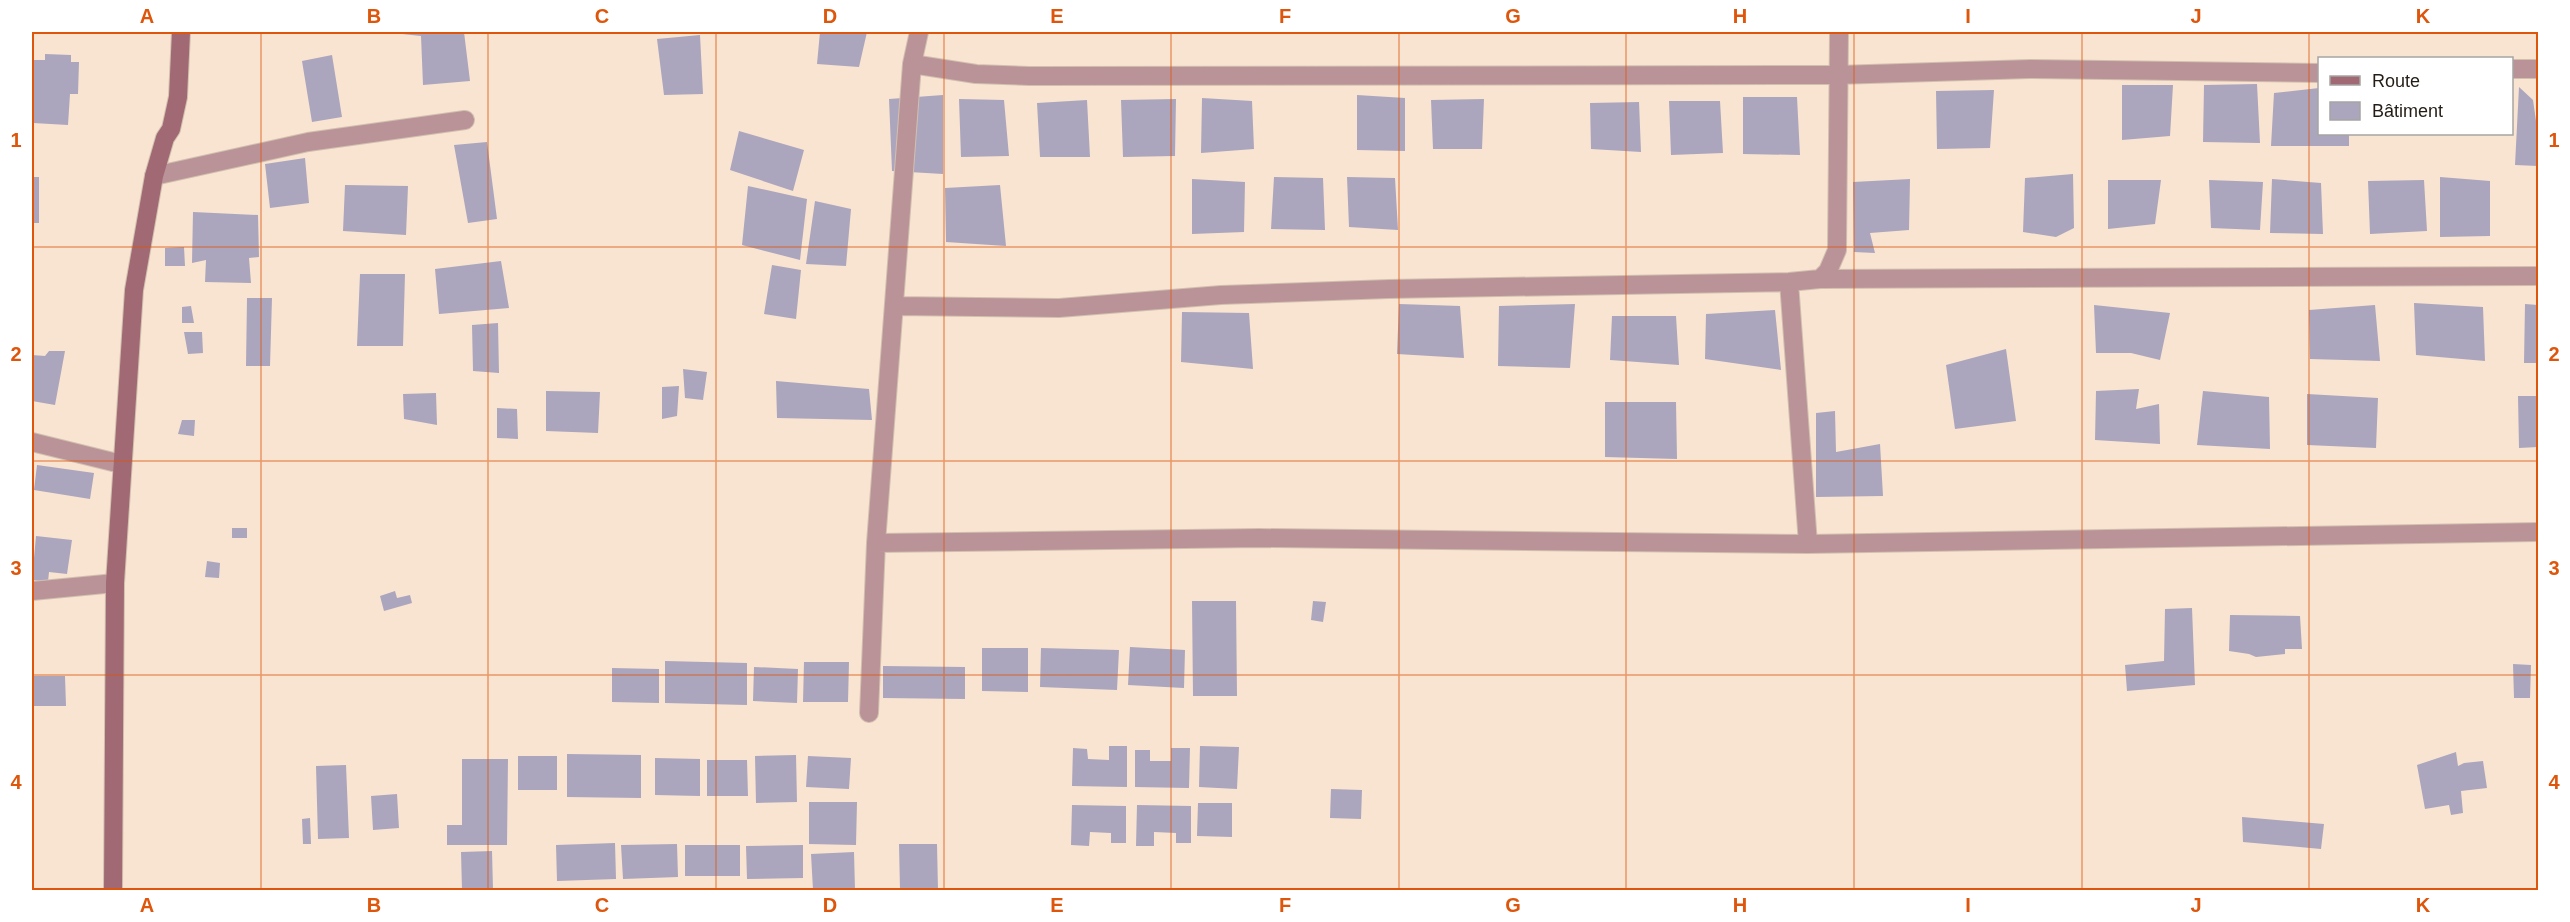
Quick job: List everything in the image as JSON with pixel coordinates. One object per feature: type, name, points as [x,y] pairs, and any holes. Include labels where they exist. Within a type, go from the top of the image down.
[{"type":"street","points":[[113,891],[115,583],[134,290],[154,176],[165,138],[171,129],[178,97],[181,32]]},
{"type":"street","points":[[869,713],[876,543],[896,306],[912,64],[919,32]]},
{"type":"street","points":[[1820,279],[1828,271],[1837,250],[1839,32]]},
{"type":"street","points":[[912,64],[976,74],[1029,76],[1837,75],[2031,69],[2318,73]]},
{"type":"street","points":[[2513,69],[2538,69]]},
{"type":"street","points":[[154,176],[208,162],[308,142],[465,120]]},
{"type":"street","points":[[896,306],[1059,308],[1221,295],[1389,289],[1789,282],[1820,279],[2538,276]]},
{"type":"street","points":[[1789,282],[1808,544]]},
{"type":"street","points":[[32,442],[121,464]]},
{"type":"street","points":[[876,543],[1259,538],[1808,544],[2538,532]]},
{"type":"street","points":[[32,591],[115,583]]},
{"type":"building","points":[[383,32],[464,32],[470,81],[423,85],[421,36]]},
{"type":"building","points":[[820,32],[867,32],[859,67],[817,64]]},
{"type":"building","points":[[700,35],[703,94],[664,95],[657,39]]},
{"type":"building","points":[[45,54],[71,55],[71,62],[79,62],[78,94],[70,94],[68,125],[33,123],[32,60],[45,60]]},
{"type":"building","points":[[332,55],[342,117],[312,122],[302,61]]},
{"type":"building","points":[[2257,84],[2260,143],[2203,142],[2204,85]]},
{"type":"building","points":[[2122,85],[2173,85],[2170,136],[2122,140]]},
{"type":"building","points":[[2519,87],[2533,100],[2538,135],[2538,166],[2515,165]]},
{"type":"building","points":[[2318,88],[2318,135],[2349,135],[2349,146],[2271,146],[2274,93]]},
{"type":"building","points":[[1994,90],[1990,148],[1937,149],[1936,91]]},
{"type":"building","points":[[943,95],[943,174],[892,171],[889,99]]},
{"type":"building","points":[[1357,95],[1405,98],[1405,151],[1357,150]]},
{"type":"building","points":[[1743,97],[1797,97],[1800,155],[1743,154]]},
{"type":"building","points":[[1202,98],[1252,101],[1254,149],[1201,153]]},
{"type":"building","points":[[959,99],[1004,100],[1009,156],[961,157]]},
{"type":"building","points":[[1176,99],[1175,156],[1123,157],[1121,100]]},
{"type":"building","points":[[1484,99],[1482,149],[1433,149],[1431,100]]},
{"type":"building","points":[[1087,100],[1090,157],[1040,157],[1037,103]]},
{"type":"building","points":[[1669,101],[1720,101],[1723,153],[1671,155]]},
{"type":"building","points":[[1639,102],[1641,152],[1591,149],[1590,103]]},
{"type":"building","points":[[739,131],[804,150],[793,191],[730,170]]},
{"type":"building","points":[[487,142],[497,219],[468,223],[454,145]]},
{"type":"building","points":[[305,158],[309,203],[270,208],[265,164]]},
{"type":"building","points":[[2073,174],[2074,228],[2056,237],[2023,232],[2025,178]]},
{"type":"building","points":[[32,177],[39,177],[39,223],[32,223]]},
{"type":"building","points":[[1274,177],[1323,178],[1325,230],[1271,229]]},
{"type":"building","points":[[1347,177],[1395,178],[1398,230],[1349,227]]},
{"type":"building","points":[[2440,177],[2490,181],[2490,236],[2440,237]]},
{"type":"building","points":[[1192,179],[1245,182],[1244,232],[1192,234]]},
{"type":"building","points":[[1910,179],[1909,230],[1870,233],[1875,253],[1854,252],[1853,182]]},
{"type":"building","points":[[2272,179],[2321,183],[2323,234],[2270,233]]},
{"type":"building","points":[[2108,180],[2161,180],[2155,224],[2108,229]]},
{"type":"building","points":[[2209,180],[2263,182],[2260,230],[2211,228]]},
{"type":"building","points":[[2424,180],[2427,231],[2370,234],[2368,181]]},
{"type":"building","points":[[345,185],[408,186],[406,235],[343,231]]},
{"type":"building","points":[[1000,185],[1006,246],[946,242],[945,188]]},
{"type":"building","points":[[748,186],[807,199],[800,260],[742,245]]},
{"type":"building","points":[[815,201],[851,209],[846,266],[806,264]]},
{"type":"building","points":[[193,212],[258,215],[259,257],[249,258],[251,283],[205,282],[206,260],[192,263]]},
{"type":"building","points":[[184,247],[185,266],[165,266],[165,248]]},
{"type":"building","points":[[501,261],[509,308],[439,314],[435,269]]},
{"type":"building","points":[[772,265],[801,270],[796,319],[764,314]]},
{"type":"building","points":[[360,274],[405,274],[403,346],[357,346]]},
{"type":"building","points":[[247,298],[272,298],[270,366],[246,366]]},
{"type":"building","points":[[2414,303],[2483,307],[2485,361],[2416,355]]},
{"type":"building","points":[[1399,304],[1460,306],[1464,358],[1397,354]]},
{"type":"building","points":[[1575,304],[1570,368],[1498,366],[1499,306]]},
{"type":"building","points":[[2525,304],[2538,305],[2538,363],[2524,363]]},
{"type":"building","points":[[2094,305],[2170,313],[2160,360],[2131,353],[2096,353]]},
{"type":"building","points":[[2375,305],[2380,361],[2310,359],[2309,310]]},
{"type":"building","points":[[191,306],[194,323],[182,323],[182,307]]},
{"type":"building","points":[[1775,310],[1781,370],[1705,359],[1706,314]]},
{"type":"building","points":[[1182,312],[1249,313],[1253,369],[1181,362]]},
{"type":"building","points":[[1612,316],[1676,316],[1679,365],[1610,360]]},
{"type":"building","points":[[498,323],[499,373],[473,371],[472,325]]},
{"type":"building","points":[[184,332],[202,332],[203,353],[188,354]]},
{"type":"building","points":[[2006,349],[2016,421],[1955,429],[1946,365]]},
{"type":"building","points":[[49,351],[65,351],[55,405],[32,401],[32,355],[45,356]]},
{"type":"building","points":[[683,369],[707,372],[703,400],[685,398]]},
{"type":"building","points":[[776,381],[869,389],[872,420],[777,418]]},
{"type":"building","points":[[679,386],[677,416],[662,419],[662,387]]},
{"type":"building","points":[[2139,389],[2136,409],[2159,404],[2160,444],[2095,440],[2096,391]]},
{"type":"building","points":[[546,391],[600,392],[598,433],[546,431]]},
{"type":"building","points":[[2203,391],[2269,397],[2270,449],[2197,445]]},
{"type":"building","points":[[436,393],[437,425],[404,419],[403,394]]},
{"type":"building","points":[[2307,394],[2378,398],[2376,448],[2307,445]]},
{"type":"building","points":[[2518,396],[2538,396],[2538,447],[2519,448]]},
{"type":"building","points":[[1605,402],[1676,402],[1677,459],[1605,457]]},
{"type":"building","points":[[497,408],[517,409],[518,439],[497,438]]},
{"type":"building","points":[[1835,411],[1836,452],[1880,444],[1883,496],[1816,497],[1816,413]]},
{"type":"building","points":[[182,420],[195,420],[194,436],[178,434]]},
{"type":"building","points":[[37,465],[94,473],[90,499],[34,490]]},
{"type":"building","points":[[232,528],[247,528],[247,538],[232,538]]},
{"type":"building","points":[[36,536],[72,540],[67,574],[49,572],[48,582],[32,580]]},
{"type":"building","points":[[207,561],[220,563],[219,578],[205,577]]},
{"type":"building","points":[[395,591],[397,598],[410,595],[412,603],[384,611],[380,596]]},
{"type":"building","points":[[1192,601],[1236,601],[1237,696],[1193,696]]},
{"type":"building","points":[[1313,601],[1326,602],[1323,622],[1311,620]]},
{"type":"building","points":[[2192,608],[2195,685],[2127,691],[2125,665],[2164,661],[2165,609]]},
{"type":"building","points":[[2230,615],[2300,616],[2302,649],[2285,649],[2285,654],[2256,657],[2229,651]]},
{"type":"building","points":[[1130,647],[1185,650],[1184,688],[1128,685]]},
{"type":"building","points":[[982,648],[1028,648],[1028,692],[982,691]]},
{"type":"building","points":[[1041,648],[1119,650],[1117,690],[1040,687]]},
{"type":"building","points":[[665,661],[747,663],[747,705],[665,703]]},
{"type":"building","points":[[804,662],[849,662],[848,702],[803,702]]},
{"type":"building","points":[[2513,664],[2531,665],[2530,698],[2514,698]]},
{"type":"building","points":[[883,666],[965,667],[965,699],[883,698]]},
{"type":"building","points":[[754,667],[798,669],[797,703],[753,701]]},
{"type":"building","points":[[612,668],[659,669],[659,703],[612,702]]},
{"type":"building","points":[[32,676],[65,676],[66,706],[32,706]]},
{"type":"building","points":[[1109,746],[1127,746],[1127,787],[1072,786],[1073,748],[1087,749],[1088,759],[1109,760]]},
{"type":"building","points":[[1200,746],[1239,747],[1237,789],[1199,787]]},
{"type":"building","points":[[1171,748],[1190,748],[1189,788],[1135,787],[1135,750],[1150,750],[1150,761],[1171,761]]},
{"type":"building","points":[[2456,752],[2458,766],[2483,761],[2487,788],[2461,791],[2463,813],[2451,815],[2449,805],[2425,809],[2417,765]]},
{"type":"building","points":[[567,754],[641,755],[641,798],[567,797]]},
{"type":"building","points":[[796,755],[797,802],[756,803],[755,756]]},
{"type":"building","points":[[518,756],[557,756],[557,790],[518,790]]},
{"type":"building","points":[[808,756],[851,758],[849,789],[806,787]]},
{"type":"building","points":[[655,758],[700,759],[700,796],[655,795]]},
{"type":"building","points":[[462,759],[508,759],[507,845],[447,845],[447,825],[462,825]]},
{"type":"building","points":[[707,760],[747,760],[748,796],[707,796]]},
{"type":"building","points":[[346,765],[349,838],[318,839],[316,766]]},
{"type":"building","points":[[1331,789],[1362,790],[1361,819],[1330,818]]},
{"type":"building","points":[[397,794],[399,828],[373,830],[371,796]]},
{"type":"building","points":[[809,802],[857,802],[856,845],[809,844]]},
{"type":"building","points":[[1198,803],[1232,803],[1232,837],[1197,836]]},
{"type":"building","points":[[1072,805],[1126,806],[1126,843],[1111,843],[1111,833],[1090,832],[1089,846],[1071,845]]},
{"type":"building","points":[[1137,805],[1191,806],[1191,843],[1176,843],[1176,833],[1154,832],[1154,846],[1136,846]]},
{"type":"building","points":[[2242,817],[2324,824],[2321,849],[2243,842]]},
{"type":"building","points":[[310,818],[311,844],[303,844],[302,819]]},
{"type":"building","points":[[615,843],[616,879],[557,881],[556,845]]},
{"type":"building","points":[[677,844],[678,877],[623,879],[621,845]]},
{"type":"building","points":[[899,844],[937,844],[938,890],[900,890]]},
{"type":"building","points":[[685,845],[740,845],[740,876],[685,876]]},
{"type":"building","points":[[803,845],[803,878],[747,879],[746,846]]},
{"type":"building","points":[[492,851],[493,890],[462,890],[461,852]]},
{"type":"building","points":[[854,852],[855,890],[813,890],[811,854]]}]
